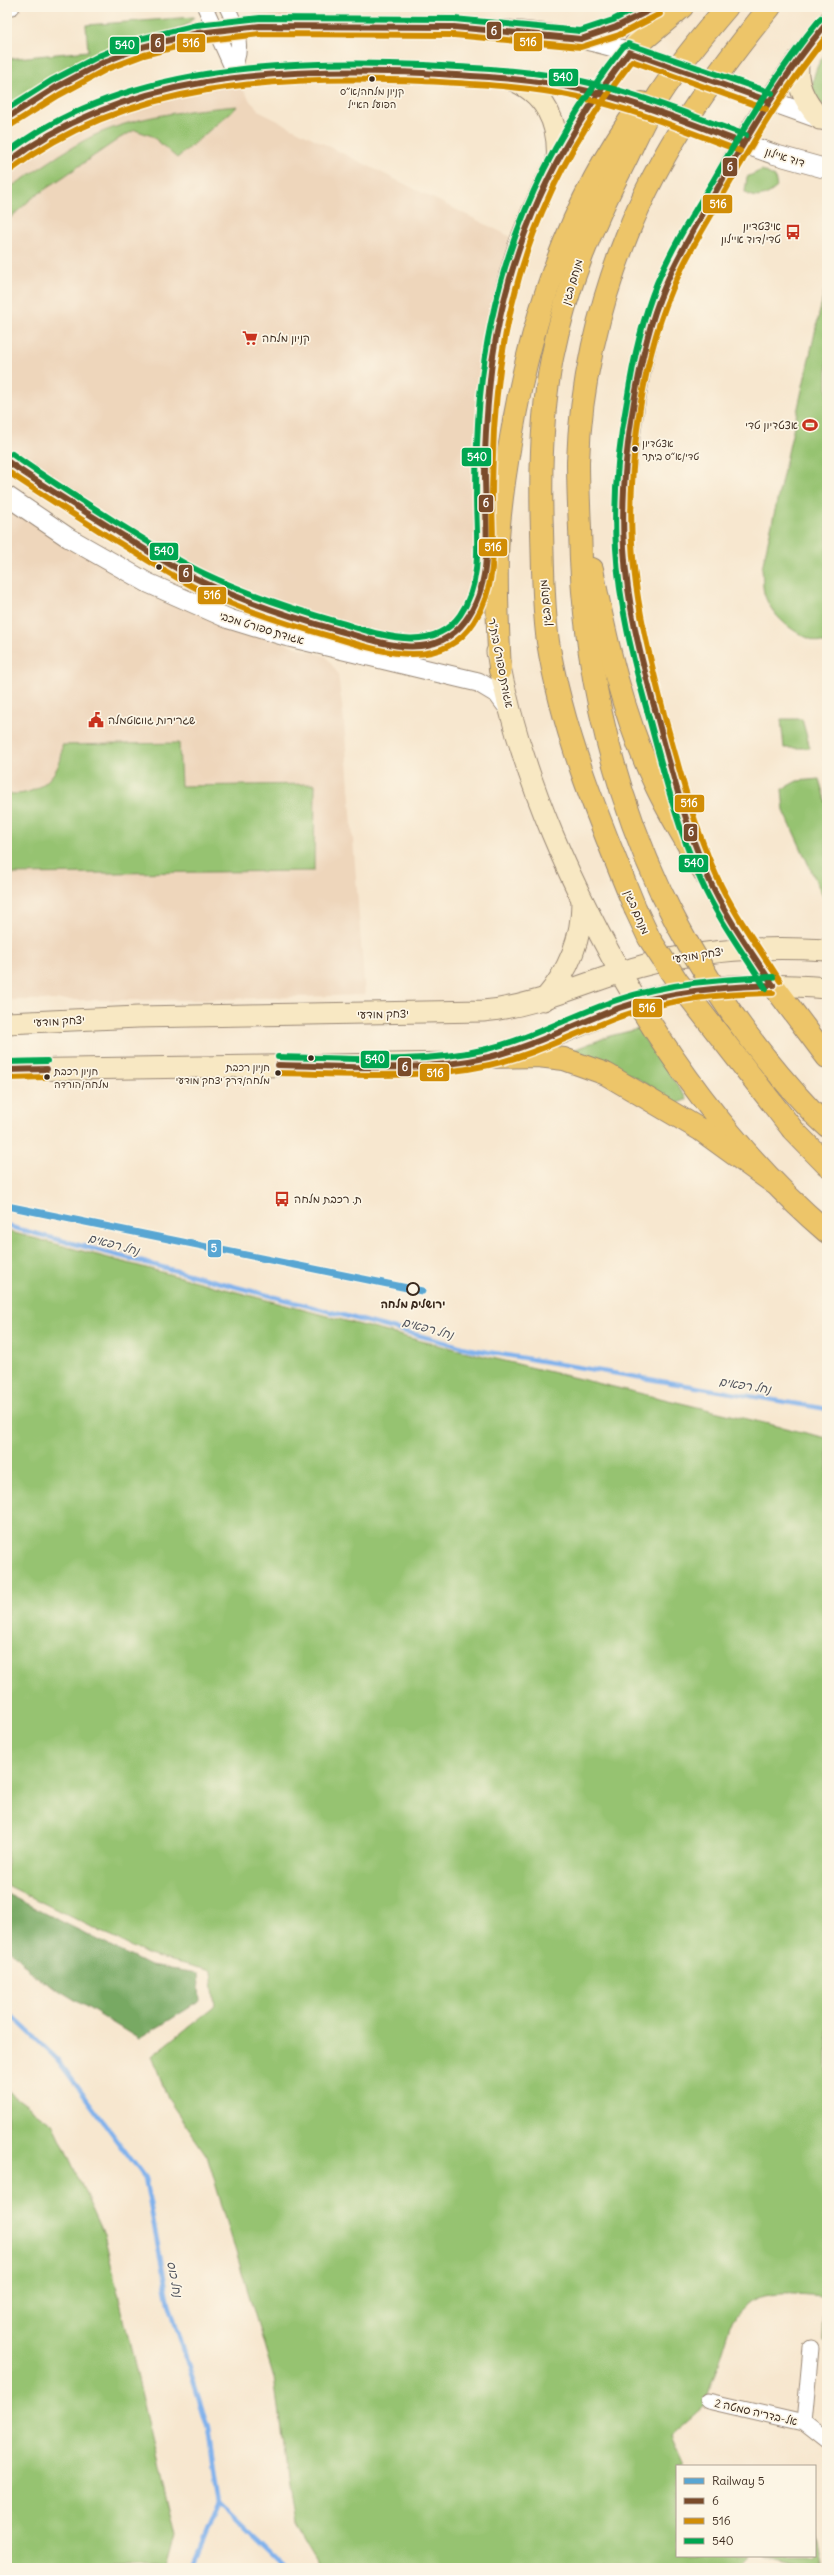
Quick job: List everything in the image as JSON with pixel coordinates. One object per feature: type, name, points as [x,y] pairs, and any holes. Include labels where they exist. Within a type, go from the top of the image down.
[{"type":"highway","points":[[629,52],[682,7]]},
{"type":"highway","points":[[500,670],[497,558],[500,509],[519,393],[537,316],[570,227],[604,161],[630,118],[660,78],[726,7]]},
{"type":"highway","name":"מנחם בגין","points":[[726,7],[658,96],[600,208],[584,247],[569,291],[552,359],[546,402],[541,490],[543,570],[548,642],[566,717],[588,792],[635,908],[649,938],[677,981],[793,1130],[827,1165]]},
{"type":"highway","points":[[770,7],[698,100],[673,141],[627,234],[601,314],[586,382],[579,448],[580,567],[591,671],[599,710],[618,782],[649,866],[694,955],[739,1024],[789,1087],[820,1120]]},
{"type":"highway","points":[[579,448],[591,563],[600,608],[623,695],[636,738],[656,786],[677,828],[708,878]]},
{"type":"highway","points":[[773,985],[827,1057]]},
{"type":"highway","points":[[637,1002],[726,1128],[774,1183],[827,1232]]},
{"type":"highway","points":[[487,1057],[538,1056],[564,1059],[606,1074],[685,1119],[774,1183]]},
{"type":"main road","points":[[581,39],[616,27],[656,7]]},
{"type":"main road","name":"אגודת ספורט בית\"ר","points":[[637,1002],[582,901],[539,801],[510,710],[500,670],[486,564],[486,439],[492,374],[504,298],[521,242],[557,161],[597,93],[666,7]]},
{"type":"main road","points":[[773,985],[708,878],[674,779],[635,628],[624,547],[624,512],[634,410],[642,364],[655,314],[677,259],[742,143],[799,58],[827,23]]},
{"type":"main road","points":[[799,58],[799,85],[807,103],[824,120]]},
{"type":"main road","points":[[509,79],[520,82],[536,94],[548,110],[557,141],[557,161]]},
{"type":"main road","points":[[544,1000],[560,980],[577,943],[581,923],[582,901]]},
{"type":"main road","name":"יצחק מודעי","points":[[7,1022],[138,1017],[464,1013],[503,1009],[544,1000],[620,973],[696,954],[750,948],[827,950]]},
{"type":"main road","points":[[7,1070],[151,1066],[410,1065],[453,1063],[487,1057],[542,1041],[637,1002],[695,990],[773,985],[827,988]]},
{"type":"street","points":[[7,8],[12,7]]},
{"type":"street","points":[[205,7],[235,73]]},
{"type":"street","points":[[228,7],[237,28],[238,50],[235,73]]},
{"type":"street","points":[[7,118],[55,88],[104,62],[142,47],[215,30],[237,28],[454,27],[581,39],[655,60],[824,120]]},
{"type":"street","name":"דוד איילון","points":[[7,163],[31,146],[81,119],[140,98],[183,86],[235,73],[342,71],[509,79],[553,84],[597,93],[627,102],[742,143],[827,169]]},
{"type":"street","name":"אגודת ספורט מכבי","points":[[7,461],[46,488],[168,564],[215,588],[315,625],[392,644],[422,648],[438,643],[462,628],[476,603],[486,564]]},
{"type":"street","name":"אגודת ספורט מכבי","points":[[7,496],[70,538],[160,590],[204,609],[285,636],[478,682],[498,694],[510,710]]},
{"type":"street","name":"אל-בדריה סמטה 2","points":[[804,2423],[811,2348]]},
{"type":"street","name":"אל-בדריה סמטה 2","points":[[708,2401],[804,2423],[827,2441]]},
{"type":"shaded area","points":[[249,7],[302,7],[301,19],[269,19],[252,11]]},
{"type":"shaded area","points":[[236,76],[250,101],[262,113],[521,242],[511,274],[476,603],[422,648],[231,595],[7,461],[7,165],[81,119]]},
{"type":"shaded area","points":[[7,506],[239,629],[326,656],[338,674],[344,721],[365,995],[188,1000],[7,1000]]},
{"type":"green space","points":[[194,17],[187,25],[63,73],[7,106],[7,59],[88,51],[86,25]]},
{"type":"green space","points":[[827,51],[827,108],[815,97],[813,91],[813,79],[820,61]]},
{"type":"green space","points":[[238,106],[177,158],[152,136],[135,130],[120,138],[31,199],[7,221],[7,189],[73,147],[95,135],[112,128],[165,114]]},
{"type":"green space","points":[[762,170],[775,177],[777,187],[765,195],[757,197],[749,195],[745,192],[747,177]]},
{"type":"green space","name":"אצטדיון טדי","points":[[827,279],[827,644],[807,638],[798,633],[781,620],[774,612],[764,593],[762,568]]},
{"type":"green space","points":[[781,719],[802,719],[810,748],[784,748]]},
{"type":"green space","points":[[179,743],[181,786],[315,784],[314,871],[7,874],[7,793],[15,794],[31,791],[45,783],[51,777],[59,764],[62,745]]},
{"type":"green space","points":[[819,779],[827,806],[827,905],[784,811],[782,789],[797,781]]},
{"type":"green space","points":[[638,1029],[687,1099],[677,1104],[652,1087],[613,1066],[570,1051],[610,1036]]},
{"type":"green space","points":[[7,1231],[421,1341],[827,1438],[827,2341],[823,2341],[824,2296],[784,2294],[760,2297],[749,2302],[739,2310],[731,2322],[705,2405],[670,2436],[683,2465],[676,2465],[676,2557],[749,2557],[738,2568],[319,2568],[294,2527],[274,2378],[207,2156],[168,2099],[152,2056],[215,2006],[211,1971],[148,1955],[7,1885]]},
{"type":"green space","points":[[7,1894],[150,1966],[198,1973],[200,2001],[139,2039],[34,1975],[7,1946]]},
{"type":"green space","points":[[7,2091],[54,2125],[104,2234],[175,2536],[166,2568],[7,2568],[7,2248],[12,2245],[7,2222]]},
{"type":"green space","points":[[816,2530],[823,2568],[812,2568],[769,2557],[816,2557]]},
{"type":"waterway","name":"נחל רפאים","points":[[7,1226],[470,1349],[827,1409]]},
{"type":"waterway","name":"נחל כוס","points":[[7,2011],[57,2059],[145,2178],[169,2303],[208,2428],[219,2505],[284,2568]]},
{"type":"waterway","points":[[193,2568],[219,2505]]},
{"type":"rail line","name":"5","points":[[7,1206],[422,1291]]},
{"type":"transit line","name":"540","points":[[7,109],[51,81],[101,55],[140,39],[197,25],[260,18],[454,19],[580,31],[613,20],[638,7]]},
{"type":"transit line","name":"6","points":[[7,118],[55,88],[104,62],[142,47],[198,33],[260,26],[454,27],[581,39],[616,27],[656,7]]},
{"type":"transit line","name":"516","points":[[11,125],[59,95],[107,69],[144,55],[199,41],[260,34],[454,35],[581,47],[619,35],[660,14]]},
{"type":"transit line","name":"540","points":[[766,989],[723,923],[701,881],[692,861],[671,798],[637,673],[623,611],[615,530],[617,474],[621,437],[632,371],[642,326],[657,283],[683,231],[751,118],[777,77],[821,18]]},
{"type":"transit line","name":"6","points":[[773,985],[738,932],[708,877],[692,837],[667,755],[645,672],[631,611],[623,530],[625,475],[634,402],[646,343],[654,314],[665,286],[691,234],[757,122],[797,61],[827,23]]},
{"type":"transit line","name":"516","points":[[780,981],[738,916],[723,889],[700,836],[687,796],[664,714],[636,586],[632,535],[633,464],[643,390],[651,355],[661,321],[678,276],[691,250],[762,127],[800,71],[827,36]]},
{"type":"transit line","name":"540","points":[[12,454],[37,472],[159,549],[222,582],[289,607],[388,636],[420,638],[435,635],[448,627],[460,615],[468,601],[476,573],[477,434],[486,347],[496,300],[509,254],[525,211],[545,168],[567,127],[623,47],[628,44],[772,93]]},
{"type":"transit line","name":"6","points":[[7,461],[168,563],[191,576],[236,597],[323,626],[389,644],[423,646],[438,642],[452,634],[465,621],[475,604],[481,586],[487,547],[485,487],[487,415],[492,362],[500,318],[510,277],[524,236],[558,160],[579,123],[629,52],[769,101]]},
{"type":"transit line","name":"516","points":[[7,471],[163,570],[198,589],[232,604],[318,633],[391,652],[410,654],[428,653],[445,648],[461,638],[474,622],[482,608],[491,579],[493,548],[492,493],[494,429],[499,377],[507,327],[518,279],[533,234],[552,190],[575,146],[601,104],[632,61],[766,109]]},
{"type":"transit line","name":"540","points":[[7,153],[52,124],[101,101],[153,85],[207,74],[262,67],[318,64],[372,63],[425,65],[503,70],[562,77],[623,92],[664,105],[746,135]]},
{"type":"transit line","name":"6","points":[[7,163],[53,133],[102,110],[153,93],[206,82],[260,75],[315,72],[369,71],[423,73],[501,78],[560,85],[600,94],[642,106],[743,143]]},
{"type":"transit line","name":"516","points":[[12,169],[57,140],[105,117],[156,101],[208,90],[262,83],[316,80],[370,79],[423,81],[501,86],[559,93],[599,102],[640,114],[740,151]]},
{"type":"transit line","name":"540","points":[[278,1057],[409,1059],[461,1054],[487,1049],[520,1039],[601,1006],[636,994],[694,983],[773,977]]},
{"type":"transit line","name":"6","points":[[278,1065],[410,1067],[463,1062],[489,1057],[522,1047],[603,1014],[638,1002],[695,991],[773,985]]},
{"type":"transit line","name":"516","points":[[278,1073],[384,1075],[436,1073],[463,1070],[506,1061],[605,1022],[659,1005],[697,998],[735,994],[773,993]]},
{"type":"transit line","name":"540","points":[[7,1062],[47,1061]]},
{"type":"transit line","name":"6","points":[[7,1070],[47,1069]]},
{"type":"transit line","name":"516","points":[[7,1078],[47,1077]]},
{"type":"place","name":"קניון מלחה/א״ס הפועל האייל","points":[[372,79]]},
{"type":"place","name":"איצטדיון טדי/דוד איילון","points":[[793,232]]},
{"type":"place","name":"קניון מלחה","points":[[250,338]]},
{"type":"place","name":"אצטדיון טדי","points":[[810,425]]},
{"type":"place","name":"אצטדיון טדי/א״ס ביתר","points":[[635,449]]},
{"type":"place","name":"שגרירות גוואטמלה","points":[[96,720]]},
{"type":"place","name":"חניון רכבת מלחה/דרך יצחק מודעי","points":[[278,1073]]},
{"type":"place","name":"חניון רכבת מלחה/הורדה","points":[[47,1077]]},
{"type":"place","name":"ת. רכבת מלחה","points":[[282,1199]]},
{"type":"place","name":"ירושלים מלחה","points":[[413,1289]]}]
